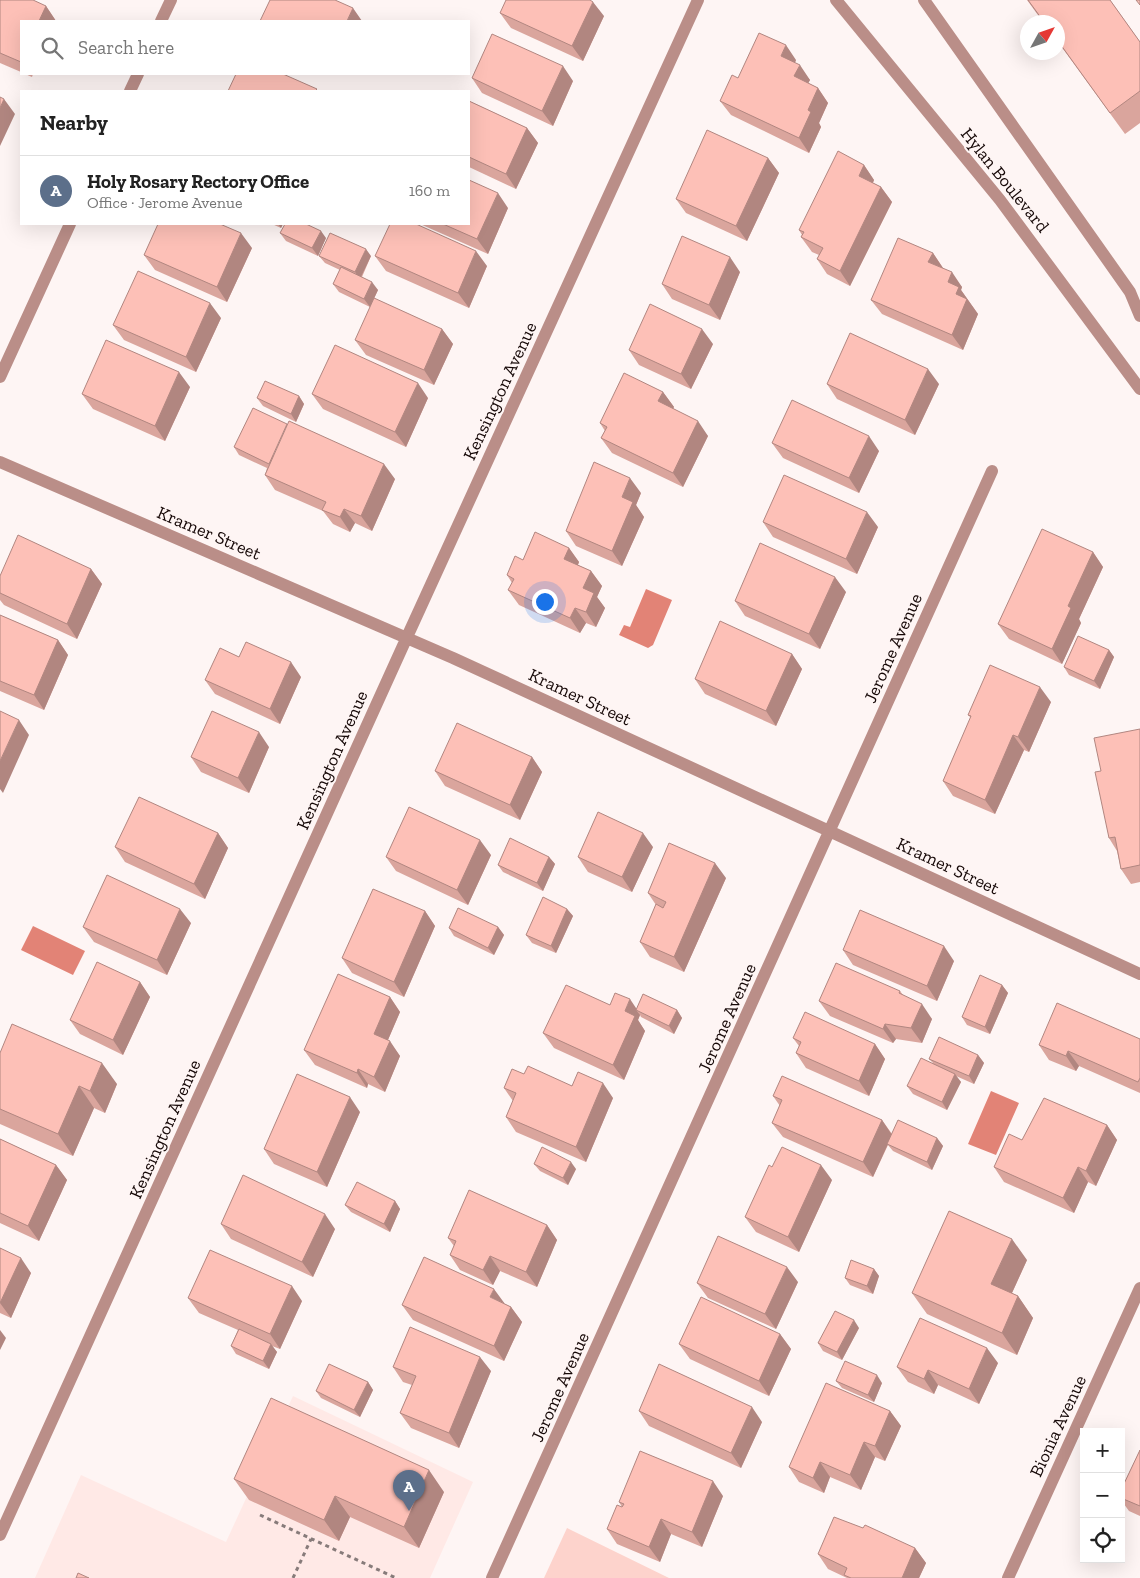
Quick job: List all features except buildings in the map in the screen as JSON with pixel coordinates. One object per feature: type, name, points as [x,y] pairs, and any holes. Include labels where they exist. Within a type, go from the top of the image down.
[{"type":"street","points":[[162,20],[171,0]]},
{"type":"street","name":"Kensington Avenue","points":[[0,1535],[698,0]]},
{"type":"street","name":"Hylan Boulevard","points":[[836,0],[1011,215],[1140,388]]},
{"type":"street","name":"Hylan Boulevard","points":[[924,0],[1130,292],[1140,316]]},
{"type":"street","points":[[130,90],[138,75]]},
{"type":"street","points":[[0,377],[70,225]]},
{"type":"street","name":"Kramer Street","points":[[0,462],[407,637],[1140,974]]},
{"type":"street","name":"Jerome Avenue","points":[[492,1578],[992,471]]},
{"type":"street","name":"Bionia Avenue","points":[[1008,1578],[1140,1288]]},
{"type":"path","points":[[260,1516],[396,1578]]},
{"type":"path","points":[[293,1578],[311,1539]]},
{"type":"shaded area","points":[[646,589],[672,600],[653,645],[648,648],[619,635],[624,625],[630,627]]},
{"type":"shaded area","points":[[33,926],[85,951],[73,975],[21,950]]},
{"type":"shaded area","points":[[991,1091],[1019,1103],[996,1155],[968,1144]]},
{"type":"shaded area","points":[[293,1396],[473,1482],[430,1578],[35,1578],[81,1475],[226,1542]]},
{"type":"shaded area","points":[[567,1528],[573,1531],[669,1578],[544,1578]]},
{"type":"place","name":"Holy Rosary Rectory Office","points":[[409,1511]]}]
